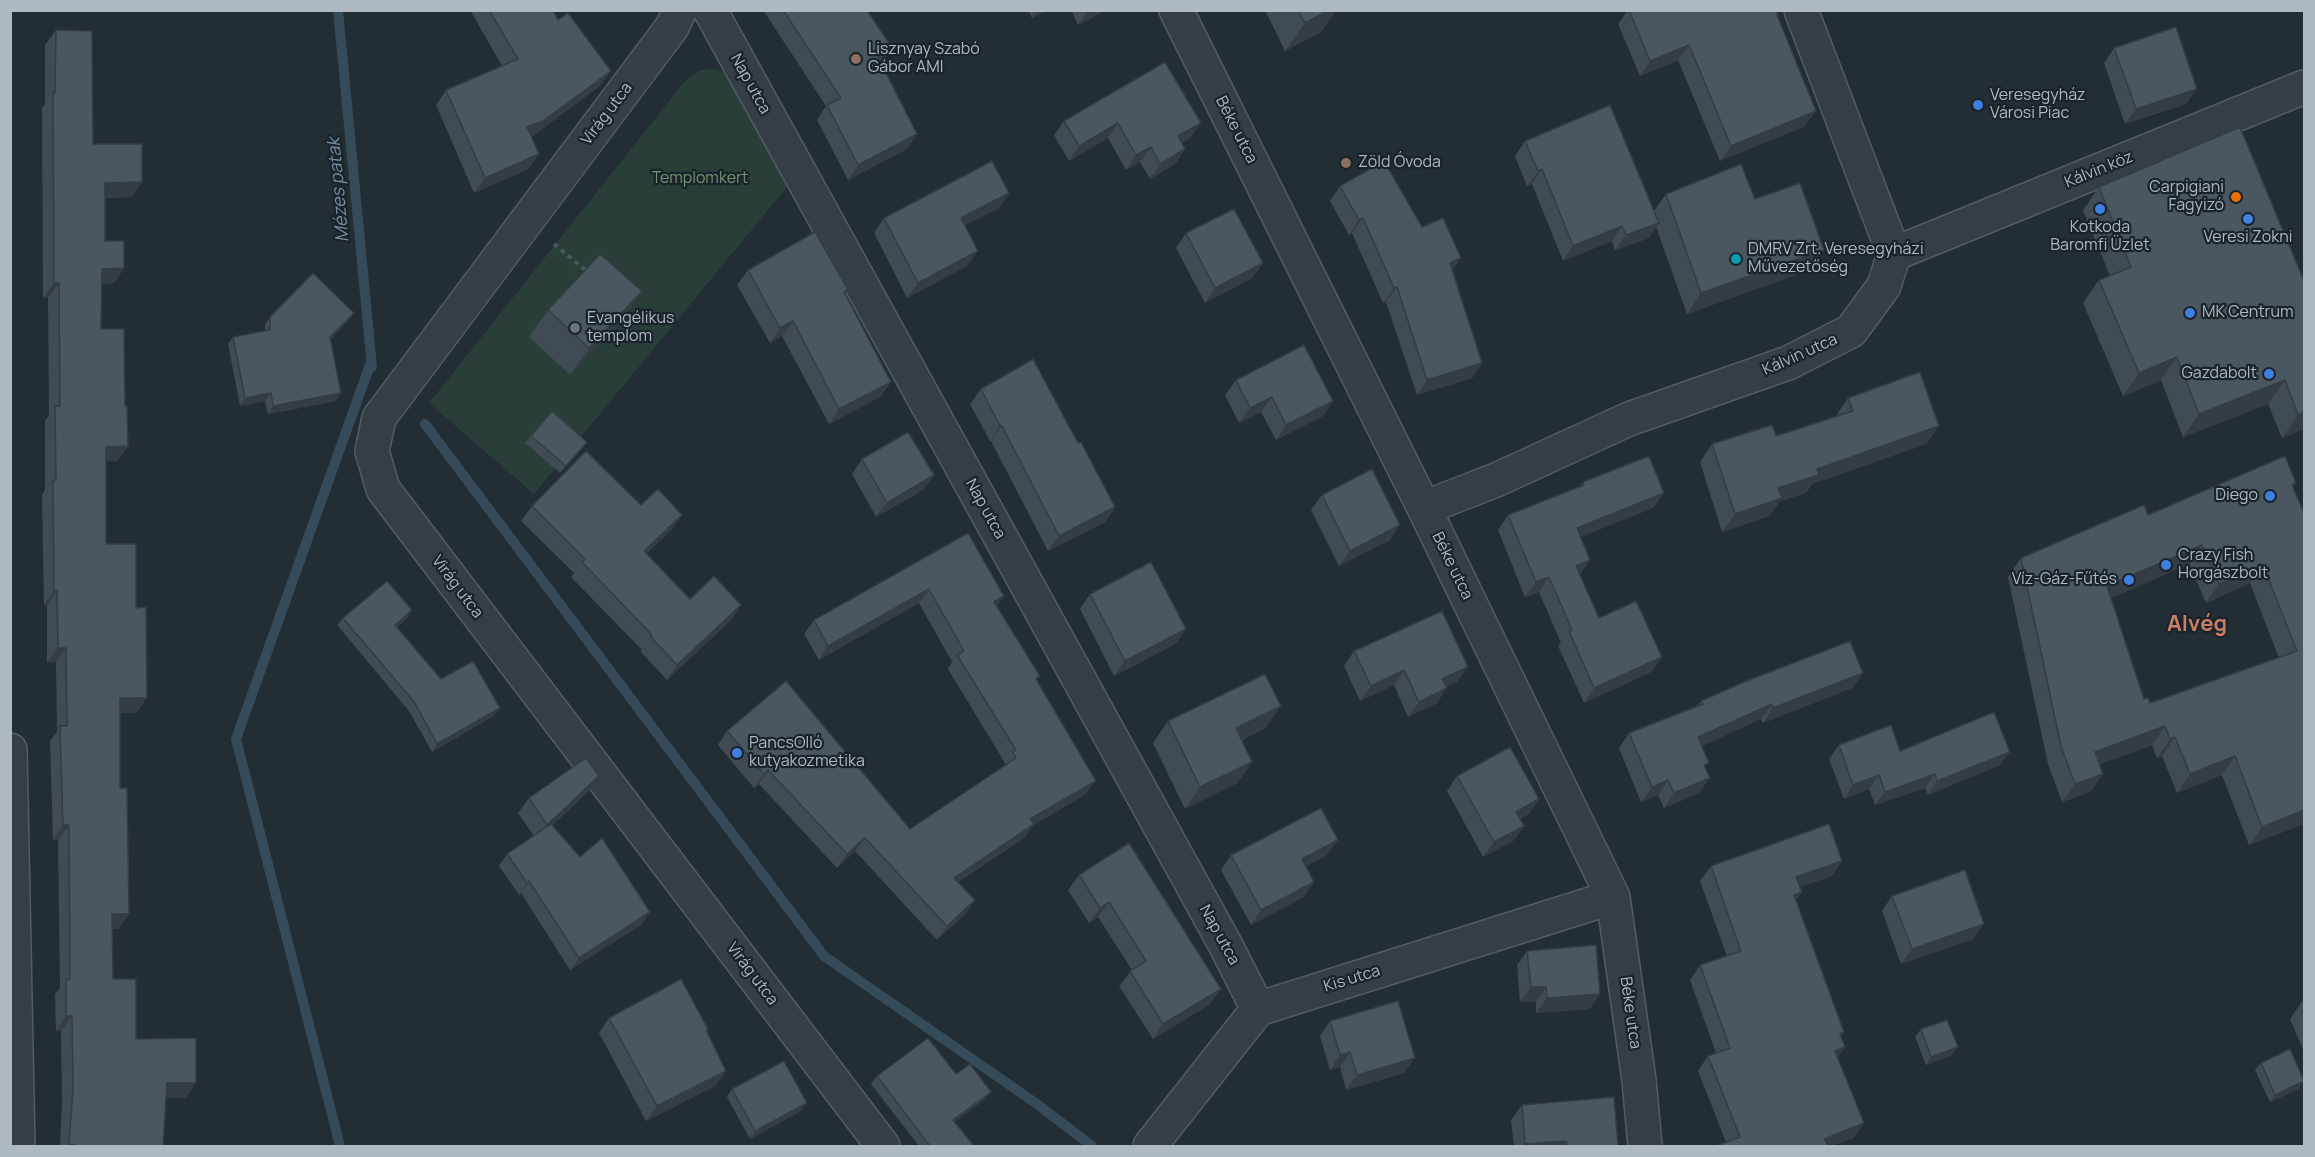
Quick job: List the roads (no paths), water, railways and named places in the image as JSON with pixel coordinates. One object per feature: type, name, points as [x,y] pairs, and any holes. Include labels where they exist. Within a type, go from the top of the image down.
[{"type":"street","name":"Virág utca","points":[[680,10],[672,27],[379,418],[372,451],[383,489],[883,1146]]},
{"type":"street","name":"Nap utca","points":[[710,10],[1225,944],[1258,1009]]},
{"type":"street","name":"Béke utca","points":[[1176,10],[1424,508],[1613,897],[1639,1080],[1645,1146]]},
{"type":"street","points":[[1801,10],[1894,254]]},
{"type":"street","name":"Kálvin köz","points":[[1894,254],[2304,87]]},
{"type":"street","name":"Kálvin utca","points":[[1424,508],[1496,480],[1629,419],[1788,363],[1851,331],[1884,286],[1894,254]]},
{"type":"street","points":[[10,750],[18,1146]]},
{"type":"street","name":"Kis utca","points":[[1258,1009],[1613,897]]},
{"type":"street","points":[[1150,1146],[1258,1009]]},
{"type":"waterway","name":"Mézes patak","points":[[338,10],[372,367]]},
{"type":"waterway","points":[[340,1146],[236,739],[371,362]]},
{"type":"waterway","points":[[425,424],[824,956],[1037,1104],[1092,1146]]},
{"type":"place","name":"Lisznyay Szabó Gábor AMI","points":[[856,59]]},
{"type":"place","name":"Veresegyház Városi Piac","points":[[1978,105]]},
{"type":"place","name":"Zöld Óvoda","points":[[1346,163]]},
{"type":"place","name":"Carpigiani Fagyizó","points":[[2236,197]]},
{"type":"place","name":"Kotkoda Baromfi Üzlet","points":[[2100,209]]},
{"type":"place","name":"Veresi Zokni","points":[[2248,219]]},
{"type":"place","name":"DMRV Zrt. Veresegyházi Művezetőség","points":[[1736,259]]},
{"type":"place","name":"MK Centrum","points":[[2190,313]]},
{"type":"place","name":"Evangélikus templom","points":[[575,328]]},
{"type":"place","name":"Gazdabolt","points":[[2269,374]]},
{"type":"place","name":"Diego","points":[[2270,496]]},
{"type":"place","name":"Crazy Fish Horgászbolt","points":[[2166,565]]},
{"type":"place","name":"Víz-Gáz-Fűtés","points":[[2129,580]]},
{"type":"place","name":"PancsOlló kutyakozmetika","points":[[737,753]]},
{"type":"district","name":"Alvég","points":[[2197,625]]},
{"type":"park label","name":"Templomkert","points":[[700,179]]}]
